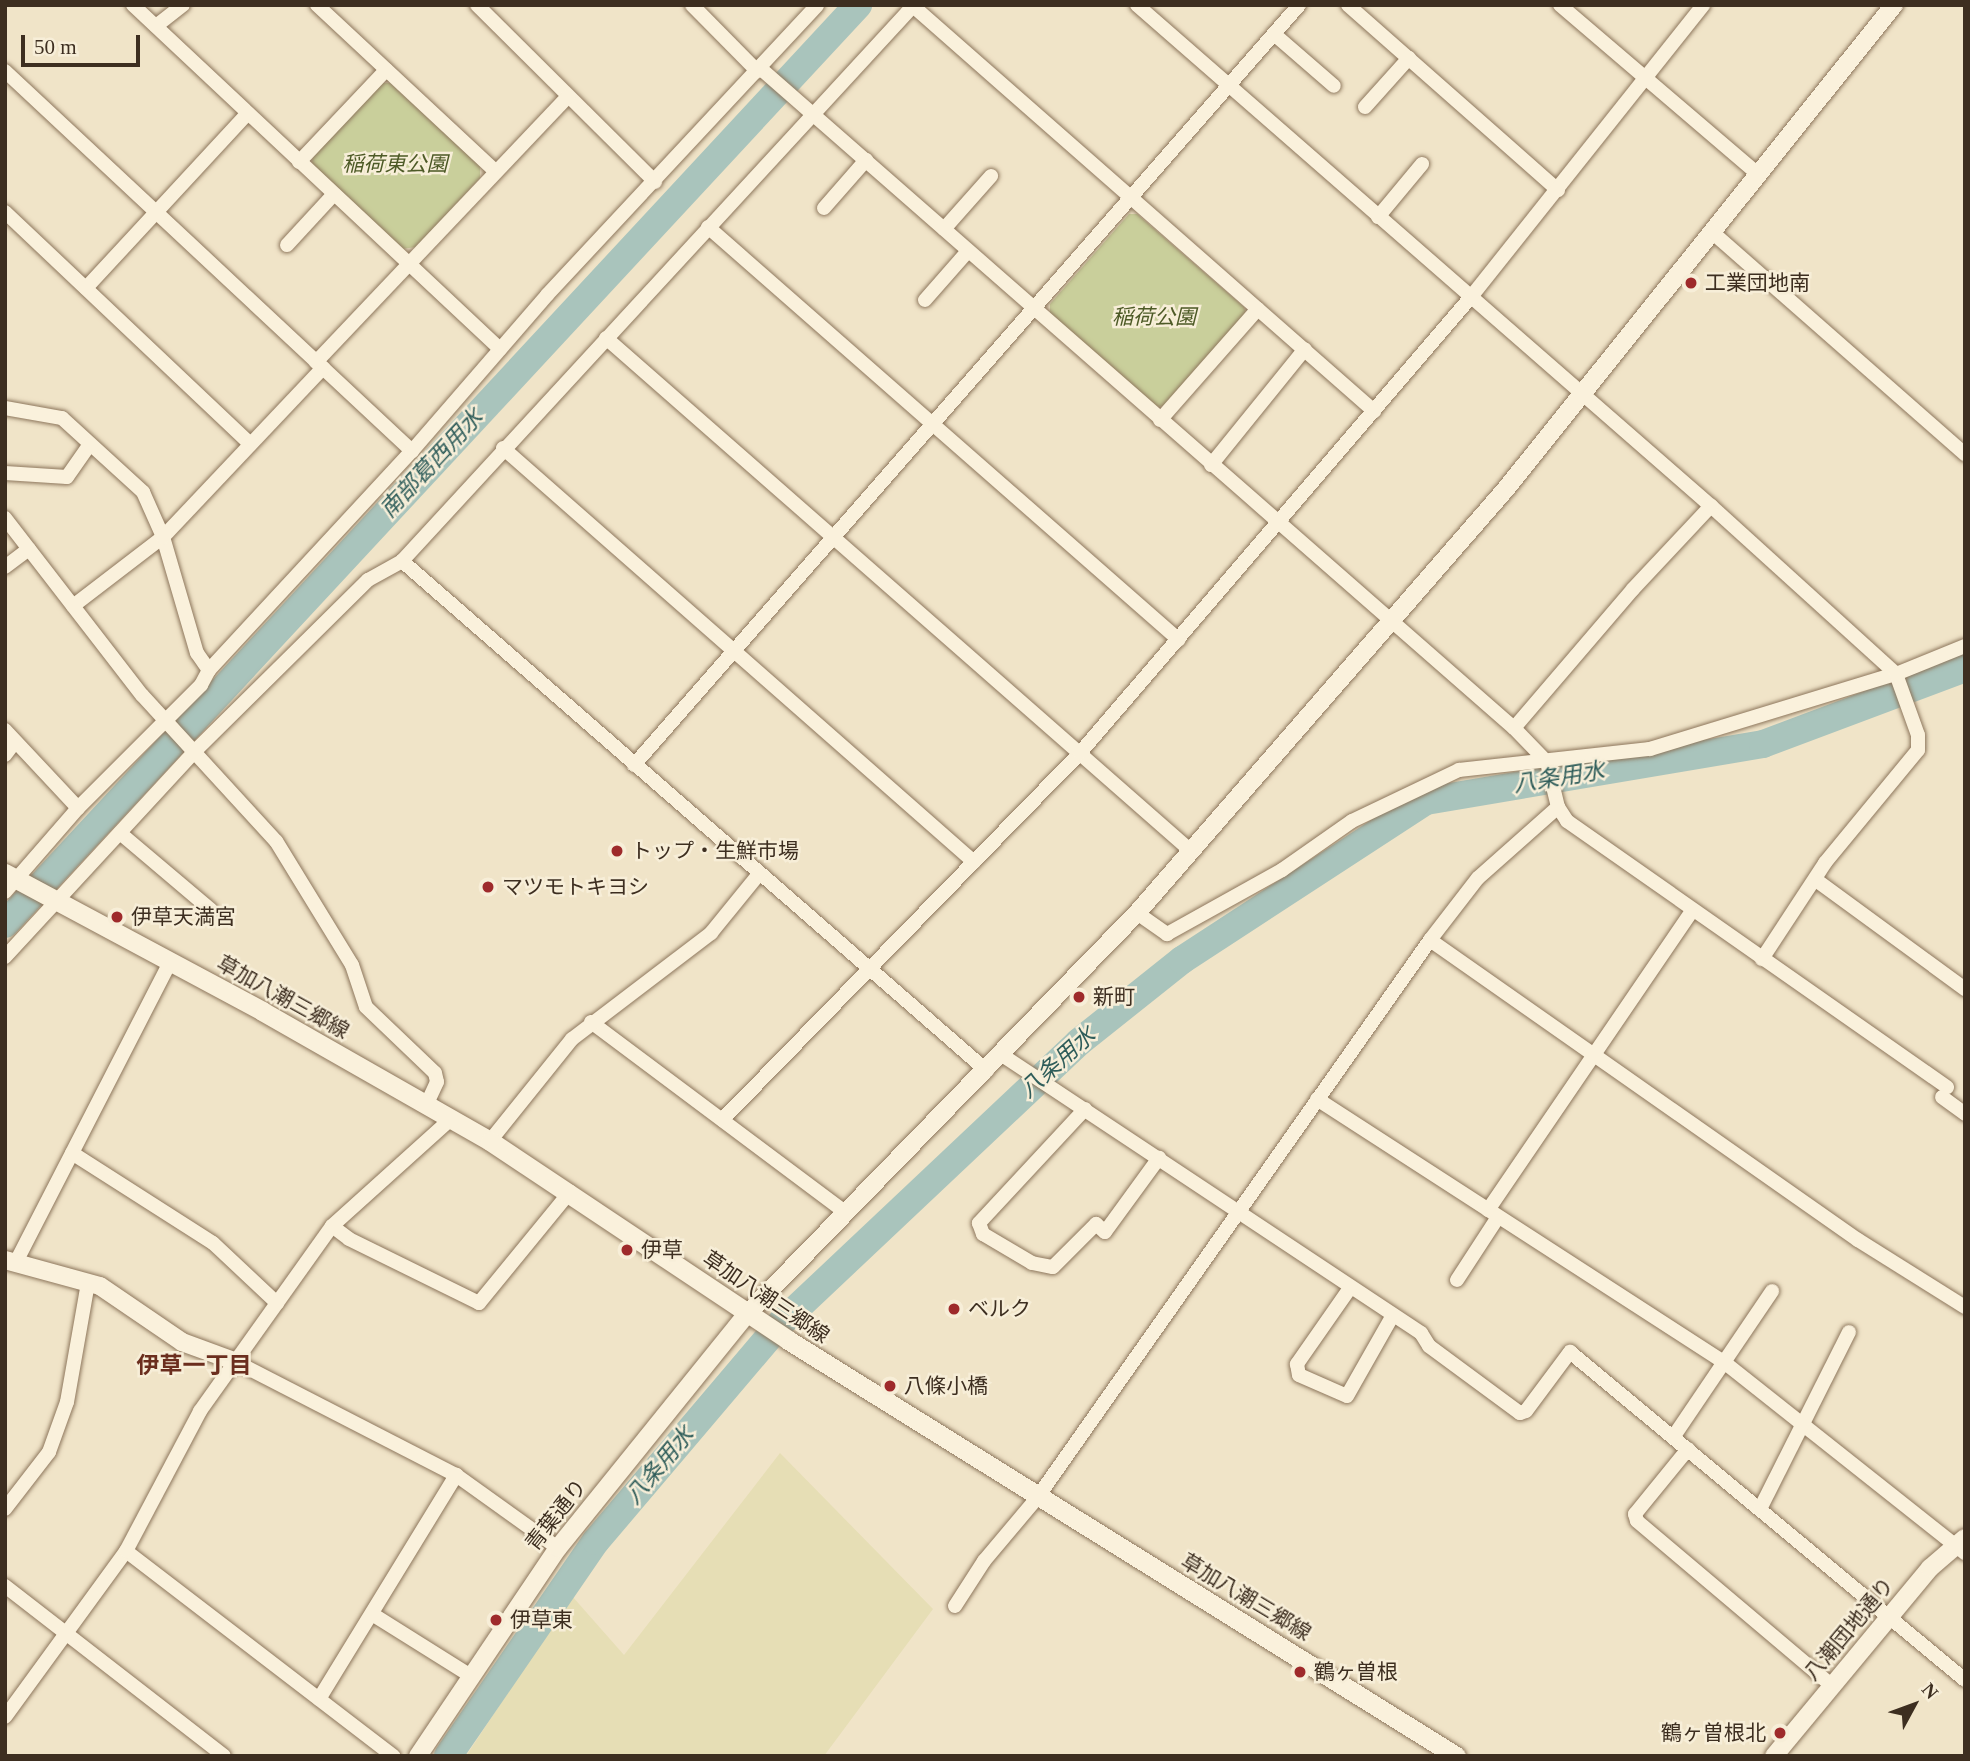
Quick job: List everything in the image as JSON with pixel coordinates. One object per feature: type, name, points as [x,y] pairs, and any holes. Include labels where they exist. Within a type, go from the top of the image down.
[{"type":"main road","name":"草加八潮三郷線","points":[[13,882],[54,898],[452,1118],[570,1192],[747,1314],[1037,1498],[1281,1644],[1456,1756]]},
{"type":"street","points":[[133,5],[500,349]]},
{"type":"street","points":[[156,26],[183,5]]},
{"type":"street","points":[[317,5],[495,171]]},
{"type":"street","points":[[477,5],[654,182]]},
{"type":"street","points":[[692,5],[758,69],[814,113],[1160,421],[1514,728],[1547,762],[1558,807],[1567,821],[1945,1092],[1965,1114]]},
{"type":"street","points":[[13,882],[78,808],[168,723],[201,684],[209,670],[817,5]]},
{"type":"street","points":[[1137,5],[1711,506],[1896,674],[1918,735],[1918,750],[1825,863],[1762,959]]},
{"type":"street","points":[[634,765],[1299,5]]},
{"type":"street","points":[[1348,5],[1558,190]]},
{"type":"street","points":[[1560,5],[1758,174]]},
{"type":"street","points":[[722,1120],[1080,753],[1471,298],[1703,5]]},
{"type":"street","name":"青葉通り","points":[[418,1756],[558,1548],[747,1314],[987,1071],[1137,913],[1391,621],[1582,394],[1894,5]]},
{"type":"street","points":[[5,957],[54,898],[120,833],[192,749],[368,580],[402,561],[503,448],[914,6],[1374,411]]},
{"type":"street","points":[[1274,34],[1334,86]]},
{"type":"street","points":[[1365,107],[1409,58]]},
{"type":"street","points":[[299,162],[386,70]]},
{"type":"street","points":[[5,71],[412,451]]},
{"type":"street","points":[[73,606],[163,537],[250,444],[408,263],[568,96]]},
{"type":"street","points":[[86,288],[247,114]]},
{"type":"street","points":[[824,208],[866,160]]},
{"type":"street","points":[[1378,217],[1422,164]]},
{"type":"street","points":[[944,229],[990,176]]},
{"type":"street","points":[[287,245],[334,194]]},
{"type":"street","points":[[5,212],[250,444]]},
{"type":"street","points":[[708,226],[1179,640]]},
{"type":"street","points":[[1712,232],[1965,454]]},
{"type":"street","points":[[925,300],[968,251]]},
{"type":"street","points":[[1160,421],[1258,309]]},
{"type":"street","points":[[606,338],[1191,851]]},
{"type":"street","points":[[1211,465],[1305,349]]},
{"type":"street","points":[[5,408],[62,418],[143,492],[163,537],[197,653],[209,670]]},
{"type":"street","points":[[5,473],[67,477],[90,444]]},
{"type":"street","points":[[503,448],[974,862]]},
{"type":"street","points":[[1514,728],[1711,506]]},
{"type":"street","points":[[5,518],[168,723],[276,841],[352,964],[366,1007],[435,1073],[438,1082],[427,1103]]},
{"type":"street","points":[[5,567],[29,549]]},
{"type":"street","points":[[402,561],[987,1071]]},
{"type":"street","points":[[1137,913],[1167,934],[1282,870],[1353,821],[1459,770],[1650,749],[1896,674],[1965,646]]},
{"type":"street","points":[[5,730],[10,749],[78,808]]},
{"type":"street","points":[[956,1606],[984,1561],[1037,1498],[1430,940],[1478,878],[1558,807]]},
{"type":"street","points":[[120,833],[211,910]]},
{"type":"street","points":[[489,1141],[591,1022],[708,936],[759,874]]},
{"type":"street","points":[[1816,880],[1965,989]]},
{"type":"street","points":[[1457,1280],[1493,1214],[1592,1053],[1693,910]]},
{"type":"street","points":[[1430,940],[1858,1241],[1965,1307]]},
{"type":"street","points":[[170,962],[72,1153],[11,1261],[114,1293],[182,1342],[234,1361],[456,1475],[558,1548]]},
{"type":"street","points":[[591,1022],[846,1213]]},
{"type":"street","points":[[1002,1055],[1393,1315],[1520,1413],[1526,1411],[1570,1352],[1965,1680]]},
{"type":"street","points":[[1317,1099],[1724,1362],[1962,1545]]},
{"type":"street","points":[[1085,1109],[979,1223],[983,1234],[1032,1263],[1053,1267],[1096,1224],[1105,1232],[1159,1158]]},
{"type":"street","points":[[5,1717],[126,1551],[200,1411],[332,1226],[452,1118]]},
{"type":"street","points":[[72,1153],[213,1243],[277,1303]]},
{"type":"street","points":[[332,1226],[349,1239],[479,1303],[570,1192]]},
{"type":"street","points":[[5,1508],[50,1452],[67,1402],[88,1283]]},
{"type":"street","points":[[1350,1288],[1297,1364],[1299,1375],[1347,1395],[1393,1315]]},
{"type":"street","points":[[1674,1436],[1772,1291]]},
{"type":"street","points":[[1760,1509],[1849,1332]]},
{"type":"street","points":[[1688,1449],[1635,1514],[1637,1521],[1831,1685]]},
{"type":"street","points":[[319,1699],[456,1475]]},
{"type":"street","name":"八潮団地通り","points":[[1774,1756],[1888,1616],[1962,1545]]},
{"type":"street","points":[[126,1551],[393,1756]]},
{"type":"street","points":[[5,1586],[224,1756]]},
{"type":"street","points":[[372,1614],[471,1676]]},
{"type":"shaded area","points":[[780,1453],[933,1609],[824,1756],[466,1756],[572,1596],[624,1655]]},
{"type":"green space","name":"稲荷東公園","points":[[382,83],[390,83],[480,166],[480,178],[416,247],[402,249],[312,164],[313,155]]},
{"type":"green space","name":"稲荷公園","points":[[1129,214],[1137,214],[1244,307],[1246,314],[1163,406],[1155,407],[1050,315],[1050,304]]},
{"type":"waterway","name":"南部葛西用水","points":[[5,924],[858,5]]},
{"type":"waterway","name":"八条用水","points":[[448,1756],[596,1541],[782,1322],[1079,1042],[1182,960],[1426,801],[1763,744],[1965,668]]},
{"type":"place","name":"工業団地南","points":[[1691,283]]},
{"type":"place","name":"トップ・生鮮市場","points":[[617,851]]},
{"type":"place","name":"マツモトキヨシ","points":[[488,887]]},
{"type":"place","name":"伊草天満宮","points":[[117,917]]},
{"type":"place","name":"新町","points":[[1079,997]]},
{"type":"place","name":"伊草","points":[[627,1250]]},
{"type":"place","name":"ベルク","points":[[954,1309]]},
{"type":"place","name":"八條小橋","points":[[890,1386]]},
{"type":"place","name":"伊草東","points":[[496,1620]]},
{"type":"place","name":"鶴ヶ曽根","points":[[1300,1672]]},
{"type":"place","name":"鶴ヶ曽根北","points":[[1780,1733]]},
{"type":"district","name":"伊草一丁目","points":[[194,1366]]}]
